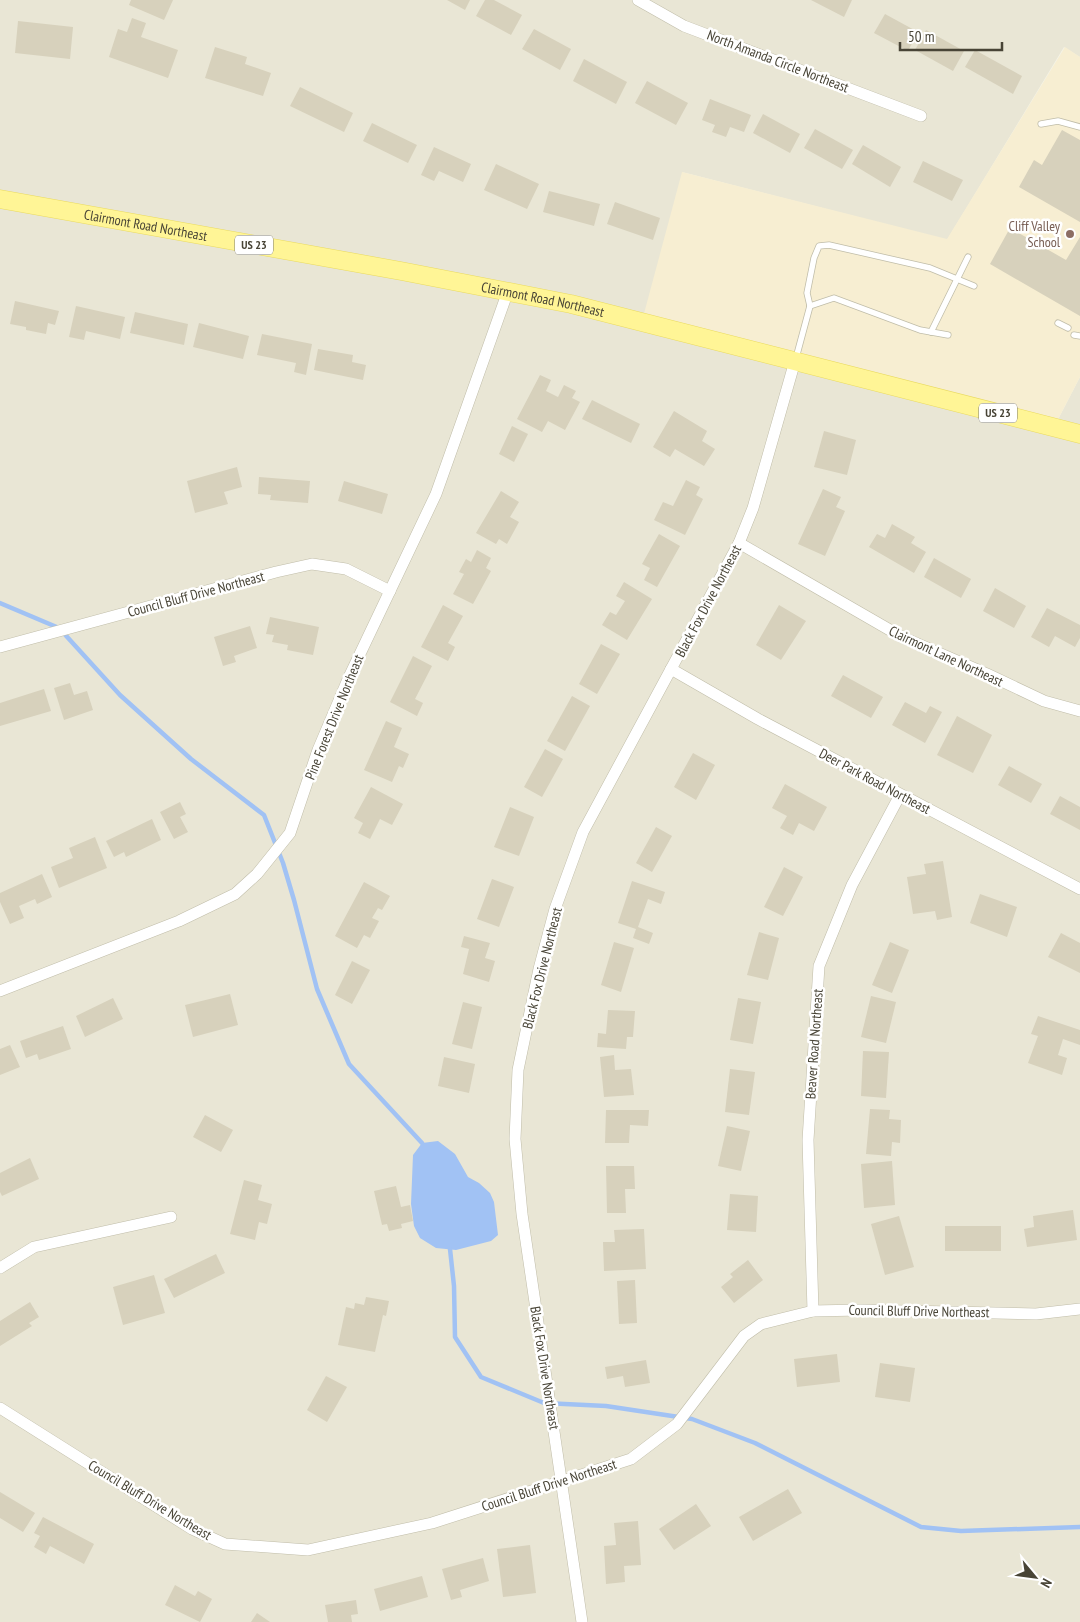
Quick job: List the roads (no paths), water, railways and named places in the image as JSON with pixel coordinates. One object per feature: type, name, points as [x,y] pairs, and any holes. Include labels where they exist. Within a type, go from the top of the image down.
[{"type":"main road","name":"Clairmont Road Northeast","points":[[0,199],[508,291],[589,308],[1080,434]]},
{"type":"street","name":"North Amanda Circle Northeast","points":[[638,0],[684,26],[921,116]]},
{"type":"street","name":"Pine Forest Drive Northeast","points":[[0,991],[179,921],[235,894],[258,874],[290,833],[318,750],[348,677],[436,494],[508,291]]},
{"type":"street","name":"Black Fox Drive Northeast","points":[[582,1622],[522,1214],[515,1139],[518,1070],[555,909],[583,832],[739,543],[753,508],[795,361]]},
{"type":"street","name":"Clairmont Lane Northeast","points":[[739,543],[902,637],[1044,701],[1080,711]]},
{"type":"street","name":"Council Bluff Drive Northeast","points":[[0,647],[276,572],[312,564],[346,569],[390,590]]},
{"type":"street","name":"Deer Park Road Northeast","points":[[671,669],[758,719],[1080,890]]},
{"type":"street","name":"Beaver Road Northeast","points":[[813,1311],[808,1140],[819,966],[852,885],[900,794]]},
{"type":"street","points":[[0,1268],[34,1246],[171,1217]]},
{"type":"street","name":"Council Bluff Drive Northeast","points":[[0,1408],[192,1528],[224,1544],[308,1550],[432,1522],[631,1459],[677,1424],[744,1336],[761,1324],[813,1311],[870,1310],[1036,1314],[1080,1309]]},
{"type":"lane","points":[[1041,124],[1058,121],[1080,127]]},
{"type":"lane","points":[[795,361],[810,306],[806,292],[814,258],[819,246],[829,245],[884,256],[930,268],[974,286]]},
{"type":"lane","points":[[932,332],[968,257]]},
{"type":"lane","points":[[810,306],[834,298],[920,330],[948,335]]},
{"type":"lane","points":[[1058,323],[1068,328]]},
{"type":"water","points":[[438,1141],[455,1154],[468,1177],[479,1183],[490,1193],[494,1202],[498,1235],[491,1241],[456,1250],[436,1248],[420,1238],[414,1226],[411,1204],[413,1155],[422,1143]]},
{"type":"waterway","points":[[0,603],[59,628],[120,695],[191,759],[264,815],[283,863],[317,989],[349,1064],[422,1143]]},
{"type":"waterway","points":[[450,1249],[454,1286],[455,1337],[481,1377],[544,1403],[606,1406],[692,1419],[755,1443],[921,1527],[961,1531],[1080,1527]]},
{"type":"place","name":"Cliff Valley School","points":[[1070,234]]}]
